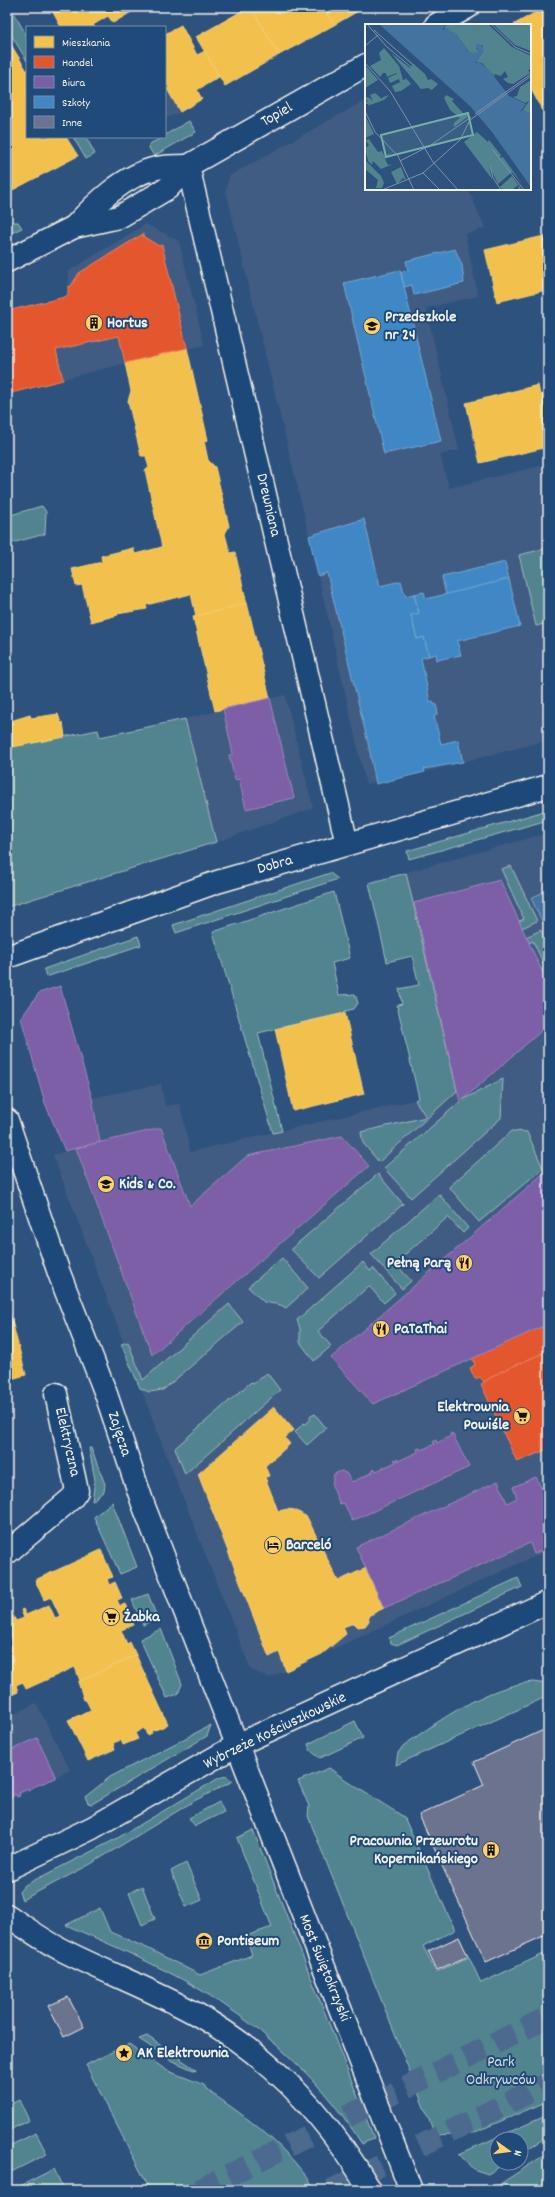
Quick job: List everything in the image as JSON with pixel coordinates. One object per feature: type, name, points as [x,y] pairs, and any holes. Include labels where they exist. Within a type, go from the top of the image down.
[{"type":"street","points":[[438,24],[468,7]]},
{"type":"street","name":"Topiel","points":[[7,262],[74,227],[98,201],[130,180],[157,168],[188,166],[365,66]]},
{"type":"street","name":"Drewniana","points":[[188,166],[348,844]]},
{"type":"street","name":"Dobra","points":[[7,957],[217,882],[548,786]]},
{"type":"street","name":"Zajęcza","points":[[7,1120],[59,1273],[106,1394],[143,1504],[237,1746]]},
{"type":"street","name":"Elektryczna","points":[[7,1554],[72,1498],[77,1490],[56,1394]]},
{"type":"street","name":"Wybrzeże Kościuszkowskie","points":[[7,1870],[92,1828],[237,1746],[548,1602]]},
{"type":"street","name":"Most Świętokrzyski","points":[[237,1746],[412,2190]]},
{"type":"street","points":[[7,1915],[66,1952],[122,1977],[197,2015],[250,2049],[288,2082],[317,2112],[340,2142],[370,2190]]},
{"type":"shaded area","points":[[166,83],[169,88],[167,90],[180,112],[166,119]]},
{"type":"shaded area","points":[[365,101],[365,190],[468,190],[485,228],[465,234],[478,296],[426,308],[459,450],[440,455],[449,488],[548,464],[548,740],[425,772],[366,784],[309,535],[226,191],[229,176]]},
{"type":"shaded area","name":"Hortus","points":[[146,224],[179,241],[204,345],[125,363],[7,394],[7,311],[65,297],[68,294],[69,271]]},
{"type":"shaded area","points":[[285,695],[313,808],[216,842],[185,719]]},
{"type":"shaded area","name":"Elektrownia Powiśle","points":[[548,833],[548,1550],[270,1678],[251,1670],[162,1444],[53,1155],[99,1142],[92,1098],[161,1084],[165,1106],[180,1104],[190,1152],[445,1093],[393,876]]},
{"type":"shaded area","points":[[548,890],[548,934],[531,898]]},
{"type":"shaded area","points":[[36,1703],[70,1770],[7,1801],[7,1718]]},
{"type":"green space","points":[[7,7],[10,7],[26,34],[26,59],[7,28]]},
{"type":"green space","points":[[189,121],[196,132],[154,156],[149,148],[151,143],[166,138],[166,134]]},
{"type":"green space","points":[[74,138],[87,138],[95,154],[86,159]]},
{"type":"green space","points":[[7,222],[18,222],[22,228],[7,235]]},
{"type":"green space","points":[[42,506],[46,512],[45,534],[8,544],[7,516]]},
{"type":"green space","points":[[548,548],[548,623],[536,626],[519,555]]},
{"type":"green space","points":[[185,719],[216,842],[7,907],[7,748],[98,730],[100,737]]},
{"type":"green space","points":[[548,810],[548,820],[409,859],[407,851]]},
{"type":"green space","points":[[511,866],[537,921],[522,928],[519,921],[524,919],[501,869]]},
{"type":"green space","points":[[330,873],[338,879],[176,933],[173,925]]},
{"type":"green space","points":[[406,873],[457,1091],[379,1162],[363,1143],[361,1132],[426,1117],[415,1100],[419,1098],[397,1005],[402,1004],[399,989],[419,985],[412,956],[387,962],[369,883]]},
{"type":"green space","points":[[334,892],[350,958],[332,963],[339,995],[355,994],[358,1003],[354,1009],[345,1011],[345,1013],[258,1033],[282,1131],[273,1133],[213,932]]},
{"type":"green space","points":[[541,930],[548,946],[548,974],[544,976],[541,970],[545,967],[533,941],[529,943],[526,937]]},
{"type":"green space","points":[[138,936],[141,945],[46,977],[44,969]]},
{"type":"green space","points":[[503,1079],[501,1118],[411,1198],[384,1168],[462,1100]]},
{"type":"green space","points":[[512,1131],[527,1132],[543,1168],[479,1222],[449,1187]]},
{"type":"green space","points":[[378,1174],[403,1204],[319,1278],[291,1249]]},
{"type":"green space","points":[[439,1194],[468,1228],[463,1233],[448,1217],[395,1263],[411,1281],[402,1289],[371,1254]]},
{"type":"green space","points":[[282,1258],[308,1288],[286,1308],[281,1305],[264,1302],[248,1287]]},
{"type":"green space","points":[[363,1262],[370,1271],[373,1268],[395,1293],[384,1303],[369,1286],[318,1331],[331,1346],[314,1361],[300,1342],[300,1328],[297,1320]]},
{"type":"green space","points":[[229,1304],[243,1322],[163,1390],[149,1392],[140,1388],[121,1344],[128,1342],[143,1380]]},
{"type":"green space","points":[[267,1373],[280,1390],[185,1474],[175,1448],[251,1382],[253,1384]]},
{"type":"green space","points":[[315,1414],[326,1428],[307,1445],[295,1432],[304,1423],[306,1424],[311,1419],[309,1417]]},
{"type":"green space","points":[[89,1448],[91,1448],[105,1484],[104,1491],[92,1501],[95,1480]]},
{"type":"green space","points":[[112,1502],[137,1567],[120,1574],[94,1517]]},
{"type":"green space","points":[[518,1578],[522,1587],[397,1645],[391,1643],[389,1638]]},
{"type":"green space","points":[[148,1594],[157,1618],[143,1625],[132,1600]]},
{"type":"green space","points":[[161,1629],[182,1684],[178,1694],[167,1698],[140,1639]]},
{"type":"green space","points":[[533,1682],[548,1684],[548,1696],[396,1765],[398,1753],[403,1746],[448,1715],[481,1697],[498,1690]]},
{"type":"green space","points":[[355,1721],[363,1738],[320,1758],[311,1751],[308,1744]]},
{"type":"green space","points":[[211,1725],[207,1736],[92,1804],[88,1803],[85,1797],[110,1777]]},
{"type":"green space","name":"Park Odkrywców","points":[[329,1768],[404,1817],[455,1930],[423,1946],[436,1972],[469,1957],[481,1983],[548,1952],[548,2101],[473,2133],[435,2135],[308,1816],[309,1806],[298,1781]]},
{"type":"green space","points":[[226,1776],[233,1781],[194,1801],[89,1865],[22,1900],[19,1892],[25,1885],[116,1839],[219,1778]]},
{"type":"green space","points":[[219,1802],[224,1812],[195,1826],[189,1818]]},
{"type":"green space","points":[[253,1830],[374,2138],[362,2144],[344,2117],[301,2068],[277,2045],[251,2024],[197,1988],[168,1972],[66,1925],[100,1908],[110,1932],[147,1948],[200,1975],[252,1955],[246,1936],[272,1927],[237,1838]]},
{"type":"green space","points":[[186,1863],[202,1900],[186,1907],[171,1871]]},
{"type":"green space","points":[[142,1886],[155,1919],[142,1925],[129,1893]]},
{"type":"green space","points":[[147,2036],[196,2071],[172,2061],[139,2039]]},
{"type":"green space","points":[[129,2044],[166,2070],[204,2085],[207,2090],[258,2127],[292,2159],[309,2180],[311,2189],[150,2190],[86,2065],[114,2051],[118,2059],[128,2054],[125,2046]]},
{"type":"green space","points":[[19,2100],[29,2120],[10,2130],[7,2125],[7,2106]]},
{"type":"green space","points":[[548,2115],[548,2136],[529,2148],[529,2131],[511,2131]]},
{"type":"green space","points":[[36,2133],[47,2154],[7,2174],[7,2147]]},
{"type":"green space","points":[[489,2141],[489,2171],[493,2171],[488,2174],[473,2169],[459,2154]]},
{"type":"green space","points":[[548,2152],[548,2190],[491,2190],[520,2171],[529,2171],[529,2165]]},
{"type":"green space","points":[[54,2169],[64,2190],[12,2190]]},
{"type":"building: Mieszkania","points":[[50,7],[138,8],[113,23],[108,16],[93,25],[94,26],[60,26]]},
{"type":"building: Mieszkania","points":[[251,7],[279,55],[225,86],[196,37]]},
{"type":"building: Mieszkania","points":[[251,7],[323,7],[334,25],[279,55]]},
{"type":"building: Mieszkania","points":[[323,7],[365,7],[334,25]]},
{"type":"building: Mieszkania","points":[[545,7],[548,7],[548,121],[531,89],[531,24],[515,24]]},
{"type":"building: Mieszkania","points":[[181,25],[197,55],[205,51],[219,77],[197,90],[202,99],[180,112],[167,89],[169,88],[166,83],[166,33]]},
{"type":"building: Mieszkania","points":[[7,38],[26,69],[26,138],[67,138],[78,156],[7,193]]},
{"type":"building: Mieszkania","points":[[548,235],[548,281],[544,282],[546,290],[497,302],[485,250]]},
{"type":"building: Mieszkania","points":[[187,348],[208,440],[204,441],[208,460],[215,467],[229,526],[225,534],[230,553],[235,552],[247,604],[196,616],[191,594],[146,605],[147,609],[117,614],[118,615],[91,622],[82,585],[76,586],[72,569],[102,562],[101,556],[133,548],[135,554],[162,547],[145,470],[149,468],[146,456],[141,456],[128,401],[131,391],[125,363]]},
{"type":"building: Mieszkania","points":[[538,385],[540,395],[548,393],[548,447],[480,463],[466,403]]},
{"type":"building: Mieszkania","points":[[247,603],[270,698],[215,711],[193,617]]},
{"type":"building: Mieszkania","points":[[58,714],[61,723],[63,722],[65,737],[7,748],[7,722],[30,715],[31,718]]},
{"type":"building: Mieszkania","points":[[345,1013],[364,1094],[293,1111],[275,1029]]},
{"type":"building: Mieszkania","points":[[7,1302],[26,1375],[7,1380]]},
{"type":"building: Mieszkania","name":"Barceló","points":[[274,1407],[294,1430],[285,1438],[290,1444],[265,1466],[269,1476],[265,1477],[278,1511],[288,1509],[295,1510],[307,1517],[338,1581],[366,1568],[384,1608],[368,1616],[369,1621],[365,1626],[358,1627],[354,1623],[343,1627],[346,1634],[322,1654],[286,1671],[279,1652],[269,1657],[198,1474]]},
{"type":"building: Mieszkania","points":[[101,1550],[113,1577],[107,1579],[109,1585],[115,1582],[122,1598],[117,1600],[120,1606],[125,1604],[134,1625],[121,1630],[127,1644],[130,1642],[136,1655],[80,1681],[75,1667],[26,1689],[23,1682],[16,1685],[18,1692],[7,1697],[7,1616],[12,1614],[16,1621],[24,1618],[21,1610],[23,1609],[26,1615],[49,1605],[55,1618],[60,1616],[51,1597],[44,1600],[35,1580]]},
{"type":"building: Mieszkania","points":[[136,1655],[168,1724],[151,1731],[152,1733],[147,1735],[144,1728],[135,1733],[138,1739],[123,1745],[121,1740],[113,1743],[115,1749],[88,1761],[68,1720],[91,1710],[86,1700],[84,1700],[78,1682]]},
{"type":"building: Handel","name":"Hortus","points":[[143,234],[144,237],[159,246],[162,245],[187,348],[125,363],[119,336],[56,350],[63,380],[7,394],[7,311],[65,297],[68,294],[68,287],[71,286],[79,273]]},
{"type":"building: Handel","points":[[548,1324],[548,1351],[500,1372],[484,1382],[480,1377],[475,1379],[470,1368],[475,1365],[472,1358]]},
{"type":"building: Handel","name":"Elektrownia Powiśle","points":[[548,1351],[548,1449],[517,1462],[481,1384],[500,1372]]},
{"type":"building: Biura","points":[[270,698],[294,798],[246,809],[239,779],[235,780],[229,755],[233,754],[223,709]]},
{"type":"building: Biura","points":[[500,880],[548,984],[548,1025],[460,1102],[414,903]]},
{"type":"building: Biura","points":[[60,986],[92,1098],[100,1142],[65,1151],[45,1103],[21,1018],[39,993]]},
{"type":"building: Biura","points":[[161,1128],[190,1206],[247,1156],[342,1136],[369,1166],[152,1355],[76,1148]]},
{"type":"building: Biura","points":[[545,1172],[548,1178],[548,1324],[373,1404],[331,1358]]},
{"type":"building: Biura","points":[[452,1433],[469,1467],[352,1521],[344,1503],[340,1504],[332,1486],[334,1474],[341,1471],[346,1473],[352,1482],[373,1472],[372,1470],[375,1469],[376,1471],[396,1462],[394,1460],[397,1459],[398,1461],[418,1452],[417,1449],[420,1448],[421,1450],[435,1444],[433,1442],[436,1440],[437,1443],[451,1436],[450,1434]]},
{"type":"building: Biura","points":[[536,1477],[541,1488],[548,1484],[548,1547],[534,1554],[530,1543],[384,1608],[356,1547],[498,1481],[507,1503],[517,1498],[513,1487]]},
{"type":"building: Biura","points":[[37,1738],[56,1778],[33,1787],[29,1792],[28,1789],[19,1793],[20,1796],[17,1797],[16,1794],[7,1799],[7,1752]]},
{"type":"building: Szkoły","points":[[455,249],[462,265],[464,283],[414,295],[412,285],[404,287],[401,272],[408,270],[406,261]]},
{"type":"building: Szkoły","points":[[400,270],[441,441],[384,454],[344,283]]},
{"type":"building: Szkoły","points":[[364,519],[380,586],[401,581],[405,596],[414,594],[419,613],[411,615],[417,639],[424,637],[429,656],[421,658],[430,702],[433,701],[434,705],[436,704],[438,713],[434,716],[441,744],[458,740],[463,762],[424,769],[425,772],[376,784],[368,743],[327,573],[318,576],[309,536]]},
{"type":"building: Szkoły","points":[[505,562],[509,579],[446,595],[442,577]]},
{"type":"building: Szkoły","points":[[509,579],[520,626],[457,641],[461,655],[437,660],[436,654],[429,656],[424,637],[417,639],[411,615],[419,613],[414,594],[424,592],[426,599]]},
{"type":"building: Inne","name":"Pracownia Przewrotu Kopernikańskiego","points":[[548,1728],[548,1934],[486,1962],[419,1815],[484,1785],[474,1762]]},
{"type":"building: Inne","points":[[459,1937],[468,1956],[437,1970],[428,1951]]},
{"type":"building: Inne","points":[[68,1997],[84,2027],[64,2037],[48,2006]]},
{"type":"tunnel","points":[[199,2190],[548,2017]]},
{"type":"tunnel","points":[[331,2190],[548,2083]]},
{"type":"place","name":"Hortus","points":[[94,323]]},
{"type":"place","name":"Przedszkole nr 24","points":[[372,326]]},
{"type":"place","name":"Kids & Co.","points":[[106,1184]]},
{"type":"place","name":"Pełną Parą","points":[[464,1263]]},
{"type":"place","name":"PaTaThai","points":[[381,1329]]},
{"type":"place","name":"Elektrownia Powiśle","points":[[522,1416]]},
{"type":"place","name":"Barceló","points":[[273,1545]]},
{"type":"place","name":"Żabka","points":[[111,1617]]},
{"type":"place","name":"Pracownia Przewrotu Kopernikańskiego","points":[[491,1850]]},
{"type":"place","name":"Pontiseum","points":[[204,1941]]},
{"type":"place","name":"AK Elektrownia","points":[[124,2053]]}]
